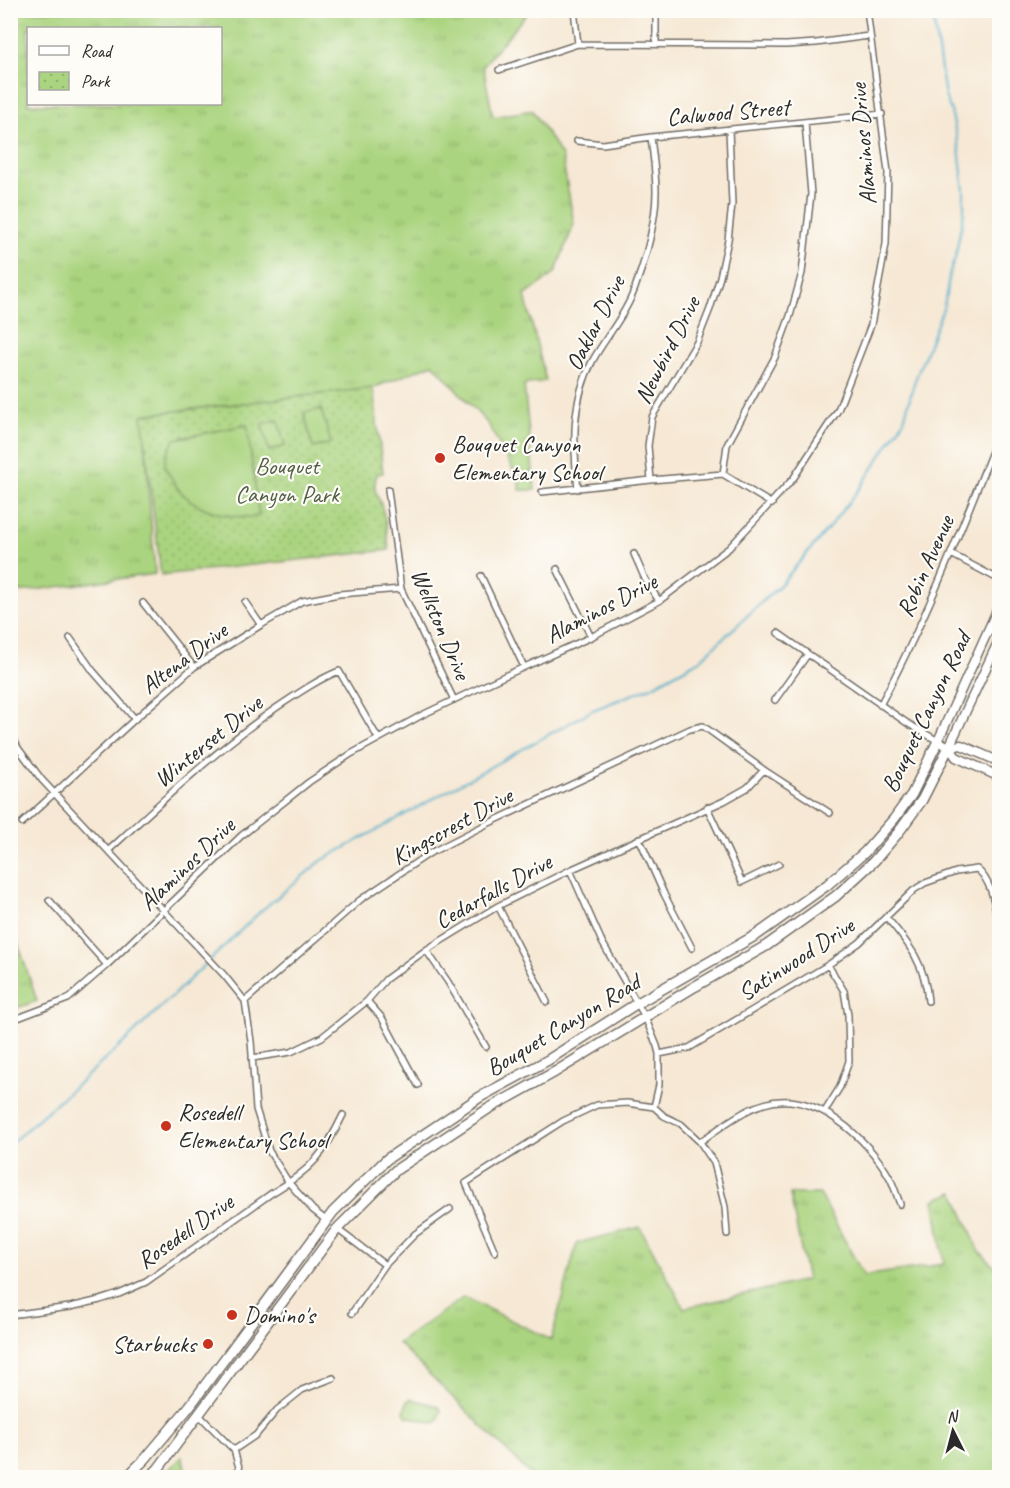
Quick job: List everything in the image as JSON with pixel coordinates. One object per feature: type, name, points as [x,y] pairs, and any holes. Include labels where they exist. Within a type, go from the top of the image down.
[{"type":"main road","points":[[998,608],[999,626]]},
{"type":"main road","name":"Bouquet Canyon Road","points":[[126,1478],[189,1407],[327,1221],[359,1185],[387,1159],[480,1097],[548,1060],[636,1004],[758,934],[827,885],[865,852],[912,794],[998,608]]},
{"type":"main road","name":"Bouquet Canyon Road","points":[[149,1478],[337,1229],[396,1170],[488,1109],[555,1072],[766,946],[836,896],[874,861],[922,800],[999,638]]},
{"type":"main road","points":[[938,741],[949,747],[956,757],[999,777]]},
{"type":"main road","points":[[949,747],[961,746],[999,762]]},
{"type":"main road","points":[[327,1221],[337,1229]]},
{"type":"main road","points":[[221,1384],[226,1368],[262,1318],[260,1316],[253,1319]]},
{"type":"main road","points":[[189,1407],[198,1414]]},
{"type":"street","points":[[574,10],[578,44]]},
{"type":"street","points":[[656,10],[656,44]]},
{"type":"street","name":"Alaminos Drive","points":[[10,1021],[68,999],[107,965],[241,836],[309,782],[378,738],[591,637],[659,601],[729,548],[772,504],[793,479],[838,410],[871,325],[886,244],[888,172],[867,10]]},
{"type":"street","points":[[499,70],[578,44],[786,45],[869,36]]},
{"type":"street","name":"Calwood Street","points":[[577,141],[603,144],[651,137],[882,114]]},
{"type":"street","points":[[723,474],[727,445],[775,357],[802,273],[811,194],[805,123]]},
{"type":"street","name":"Newbird Drive","points":[[651,480],[648,446],[652,417],[697,342],[720,277],[728,240],[732,204],[729,129]]},
{"type":"street","name":"Oaklar Drive","points":[[578,489],[574,425],[583,386],[593,361],[636,287],[649,241],[656,193],[651,137]]},
{"type":"street","points":[[999,332],[999,342]]},
{"type":"street","name":"Robin Avenue","points":[[880,705],[898,672],[951,554],[997,439]]},
{"type":"street","points":[[542,492],[723,474],[772,504]]},
{"type":"street","name":"Wellston Drive","points":[[388,490],[402,589],[454,700]]},
{"type":"street","points":[[634,554],[645,579],[659,601]]},
{"type":"street","points":[[951,554],[999,580]]},
{"type":"street","points":[[557,569],[591,637]]},
{"type":"street","points":[[481,576],[524,667]]},
{"type":"street","name":"Altena Drive","points":[[22,823],[194,667],[261,625],[302,601],[339,594],[402,589]]},
{"type":"street","points":[[245,602],[261,625]]},
{"type":"street","points":[[143,603],[194,667]]},
{"type":"street","points":[[777,633],[916,730],[938,741]]},
{"type":"street","points":[[70,638],[93,671],[135,719]]},
{"type":"street","points":[[775,700],[808,654]]},
{"type":"street","name":"Winterset Drive","points":[[109,850],[226,744],[326,676],[339,671],[378,738]]},
{"type":"street","name":"Kingscrest Drive","points":[[245,1001],[360,900],[430,853],[690,729],[703,726],[764,770]]},
{"type":"street","points":[[10,734],[24,756],[56,794],[217,967],[245,1001],[256,1109],[269,1151],[289,1183],[313,1210],[327,1221]]},
{"type":"street","points":[[764,770],[830,813]]},
{"type":"street","name":"Cedarfalls Drive","points":[[252,1058],[291,1052],[322,1037],[367,1001],[386,979],[426,950],[498,906],[570,870],[724,801],[747,788],[764,770]]},
{"type":"street","points":[[707,807],[742,882],[779,864]]},
{"type":"street","points":[[639,838],[692,948]]},
{"type":"street","name":"Satinwood Drive","points":[[659,1054],[688,1048],[828,964],[859,943],[914,890],[945,875],[968,869],[977,869],[983,874],[989,885],[999,932]]},
{"type":"street","points":[[570,870],[602,942],[652,1032],[659,1054],[660,1085],[654,1107]]},
{"type":"street","points":[[49,900],[107,965]]},
{"type":"street","points":[[498,906],[547,1002]]},
{"type":"street","points":[[886,918],[908,943],[919,962],[927,988],[928,1001]]},
{"type":"street","points":[[426,950],[448,981],[486,1047]]},
{"type":"street","points":[[825,1111],[840,1087],[849,1061],[848,1015],[844,991],[828,964]]},
{"type":"street","points":[[367,1001],[382,1018],[418,1085]]},
{"type":"street","points":[[999,1090],[997,1097],[999,1144]]},
{"type":"street","points":[[700,1142],[739,1114],[765,1103],[789,1099],[825,1111],[851,1131],[878,1159],[891,1179],[900,1204]]},
{"type":"street","points":[[495,1252],[466,1183],[563,1121],[597,1105],[627,1103],[654,1107],[664,1116],[681,1124],[700,1142],[714,1163],[722,1187],[727,1234]]},
{"type":"street","name":"Rosedell Drive","points":[[10,1315],[70,1307],[100,1300],[146,1282],[289,1183],[321,1155],[343,1114]]},
{"type":"street","points":[[352,1313],[385,1265],[414,1234],[450,1209]]},
{"type":"street","points":[[337,1229],[385,1265]]},
{"type":"street","points":[[234,1450],[256,1435],[278,1410],[302,1390],[333,1378]]},
{"type":"street","points":[[198,1414],[234,1450],[242,1478]]},
{"type":"green space","points":[[11,11],[529,11],[483,66],[493,117],[532,110],[562,156],[574,224],[555,273],[525,296],[546,381],[524,385],[535,490],[520,490],[518,479],[488,424],[433,364],[373,388],[143,415],[155,574],[11,593]]},
{"type":"green space","name":"Bouquet Canyon Park","points":[[373,388],[383,473],[377,474],[375,490],[384,516],[389,550],[161,575],[142,415]]},
{"type":"green space","points":[[321,409],[331,443],[313,448],[304,413]]},
{"type":"green space","points":[[278,420],[285,446],[269,451],[262,424]]},
{"type":"green space","points":[[247,425],[259,516],[221,514],[187,497],[178,488],[165,467],[167,455],[175,439]]},
{"type":"green space","points":[[10,919],[37,1001],[11,1010],[10,1010]]},
{"type":"green space","points":[[954,1192],[978,1249],[999,1272],[999,1477],[533,1477],[398,1343],[464,1297],[551,1340],[577,1243],[640,1227],[684,1308],[807,1280],[790,1194],[820,1194],[864,1276],[944,1264],[934,1200]]},
{"type":"green space","points":[[411,1399],[438,1406],[441,1410],[438,1421],[434,1423],[407,1416],[404,1412],[407,1401]]},
{"type":"green space","points":[[182,1457],[189,1477],[161,1477]]},
{"type":"waterway","points":[[10,1144],[117,1049],[262,910],[321,861],[593,710],[651,687],[700,660],[780,585],[827,530],[860,488],[904,420],[914,383],[944,306],[955,258],[964,211],[964,190],[959,148],[951,111],[945,96],[932,10]]},
{"type":"place","name":"Bouquet Canyon Elementary School","points":[[440,458]]},
{"type":"place","name":"Rosedell Elementary School","points":[[166,1126]]},
{"type":"place","name":"Domino's","points":[[232,1315]]},
{"type":"place","name":"Starbucks","points":[[208,1344]]}]
